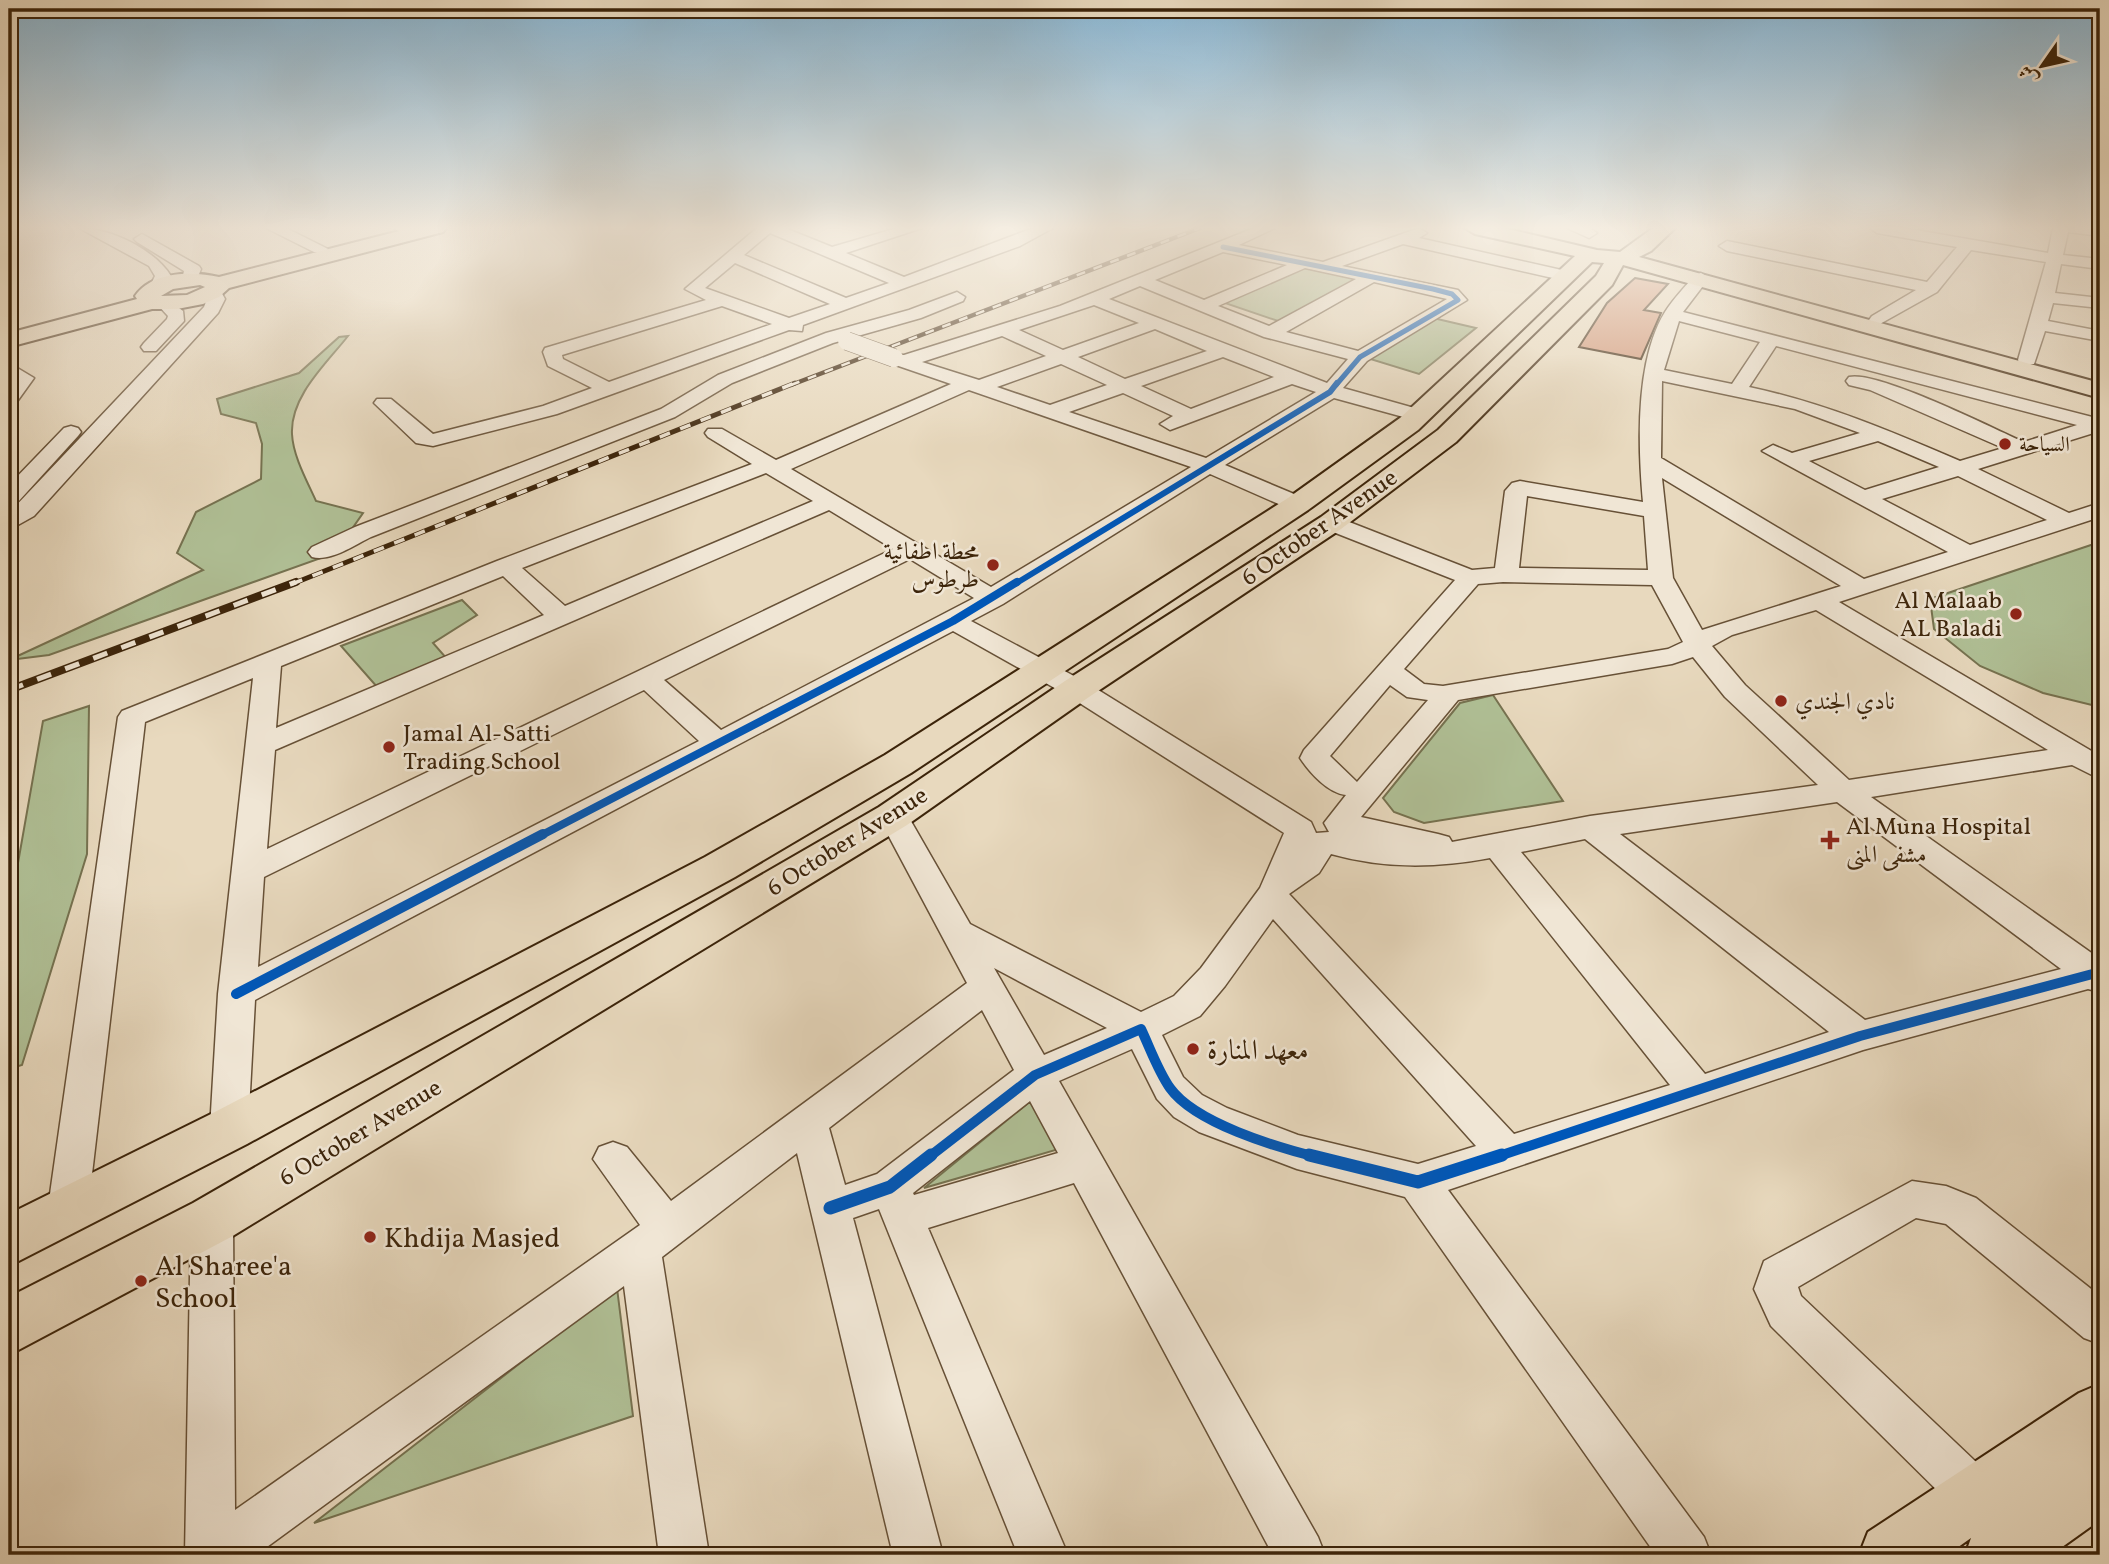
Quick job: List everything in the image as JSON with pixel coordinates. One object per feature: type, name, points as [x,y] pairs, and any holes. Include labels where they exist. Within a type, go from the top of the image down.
[{"type":"main road","points":[[9,331],[138,301]]},
{"type":"main road","points":[[9,340],[141,301]]},
{"type":"main road","name":"6 October Avenue","points":[[1315,513],[1544,301]]},
{"type":"main road","name":"6 October Avenue","points":[[9,1241],[68,1208],[229,1129],[1068,676],[1315,513],[1447,436],[1558,301]]},
{"type":"main road","points":[[1824,301],[1878,320],[2100,380]]},
{"type":"main road","points":[[1829,301],[2100,391]]},
{"type":"main road","name":"6 October Avenue","points":[[9,1327],[212,1220],[892,816],[1068,676]]},
{"type":"main road","points":[[1891,1555],[2100,1414]]},
{"type":"main road","points":[[1997,1555],[2100,1482]]},
{"type":"street","points":[[101,400],[175,321],[177,315],[160,301]]},
{"type":"street","points":[[9,523],[26,511],[212,309],[215,301]]},
{"type":"street","points":[[608,389],[555,362],[552,352],[720,301],[976,384],[1211,467],[1470,578],[1661,578]]},
{"type":"street","points":[[840,301],[845,303]]},
{"type":"street","points":[[384,403],[423,439],[433,440],[550,410],[851,301]]},
{"type":"street","points":[[320,552],[363,532],[668,413],[725,379],[947,301]]},
{"type":"street","points":[[899,359],[1006,331],[1089,301]]},
{"type":"street","points":[[1100,301],[1290,378],[1330,392],[1418,415]]},
{"type":"street","points":[[1191,301],[1270,333],[1360,357]]},
{"type":"street","points":[[1203,306],[1217,301]]},
{"type":"street","points":[[1270,333],[1328,301]]},
{"type":"street","points":[[236,995],[993,599],[1330,392],[1360,357],[1456,301]]},
{"type":"street","points":[[1682,301],[1672,314],[1653,373],[1650,461],[1661,578],[1698,644],[1735,691],[1843,791],[2098,975]]},
{"type":"street","points":[[2027,360],[2045,301]]},
{"type":"street","points":[[2082,301],[2100,303]]},
{"type":"street","points":[[794,302],[820,313]]},
{"type":"street","points":[[1878,320],[1908,302]]},
{"type":"street","points":[[1672,314],[2100,425]]},
{"type":"street","points":[[68,1208],[132,718],[506,566],[771,467],[976,384],[1156,323]]},
{"type":"street","points":[[2038,324],[2100,336]]},
{"type":"street","points":[[1006,331],[1064,355],[1189,416]]},
{"type":"street","points":[[1771,340],[1774,361]]},
{"type":"street","points":[[1052,411],[1224,351]]},
{"type":"street","points":[[1774,361],[1877,386],[2024,449]]},
{"type":"street","points":[[1736,392],[1774,361]]},
{"type":"street","points":[[9,369],[24,378],[9,399]]},
{"type":"street","points":[[1653,373],[1800,404],[1880,434],[1961,469],[2068,521]]},
{"type":"street","points":[[1130,439],[1290,378]]},
{"type":"street","points":[[1800,404],[1877,386]]},
{"type":"street","points":[[9,498],[83,419]]},
{"type":"street","points":[[1863,498],[2100,425]]},
{"type":"street","points":[[715,433],[993,599]]},
{"type":"street","points":[[1880,434],[1781,455],[1968,553]]},
{"type":"street","points":[[1650,461],[1862,588]]},
{"type":"street","points":[[1506,576],[1516,491],[1520,488],[1655,511]]},
{"type":"street","points":[[261,745],[830,502]]},
{"type":"street","points":[[1387,670],[1436,693],[1672,656],[1712,634],[1821,602],[2100,510]]},
{"type":"street","points":[[251,870],[911,550]]},
{"type":"street","points":[[506,566],[562,617]]},
{"type":"street","points":[[1344,786],[1315,758],[1318,750],[1470,578]]},
{"type":"street","points":[[1821,602],[2089,762]]},
{"type":"street","points":[[953,621],[1068,676],[1361,853],[1398,858],[1434,856],[1590,827],[1843,791],[2089,762]]},
{"type":"street","points":[[229,1129],[236,995],[251,870],[268,663]]},
{"type":"street","points":[[646,678],[719,744]]},
{"type":"street","points":[[1320,828],[1436,693]]},
{"type":"street","points":[[897,1202],[1035,1075],[1187,1006],[1213,977],[1276,889],[1308,865],[1320,828],[1344,786],[1436,693]]},
{"type":"street","points":[[892,816],[1084,1163],[1289,1552]]},
{"type":"street","points":[[1590,827],[1860,1036]]},
{"type":"street","points":[[1497,845],[1698,1092]]},
{"type":"street","points":[[1276,889],[1506,1152]]},
{"type":"street","points":[[956,932],[1141,1028],[1170,1088],[1188,1106],[1213,1120],[1297,1152],[1418,1182],[1698,1092],[1860,1036],[2098,975]]},
{"type":"street","points":[[207,1552],[654,1239],[987,987]]},
{"type":"street","points":[[808,1120],[918,1555]]},
{"type":"street","points":[[613,1159],[654,1239],[684,1555]]},
{"type":"street","points":[[830,1208],[897,1202],[1084,1163]]},
{"type":"street","points":[[1418,1182],[1686,1555]]},
{"type":"street","points":[[1977,1496],[1786,1311],[1776,1289],[1779,1275],[1912,1199],[1946,1204],[1961,1211],[2100,1323]]},
{"type":"street","points":[[897,1202],[1042,1555]]},
{"type":"street","points":[[207,1552],[212,1220]]},
{"type":"green space","points":[[1219,301],[1319,301],[1281,322]]},
{"type":"green space","points":[[1433,318],[1476,328],[1419,374],[1367,358]]},
{"type":"green space","points":[[348,336],[303,393],[293,420],[292,434],[298,460],[316,501],[363,513],[335,553],[49,655],[9,660],[203,570],[177,553],[196,512],[261,479],[262,444],[256,423],[221,414],[217,399],[299,373],[339,337]]},
{"type":"green space","name":"Al Malaab AL Baladi","points":[[2100,542],[2100,707],[2043,693],[1980,666],[1934,629],[1930,599]]},
{"type":"green space","points":[[462,600],[477,615],[433,643],[448,660],[378,688],[341,646]]},
{"type":"green space","points":[[1493,695],[1563,801],[1424,823],[1394,812],[1383,798],[1460,703]]},
{"type":"green space","points":[[89,706],[87,854],[22,1065],[9,1069],[9,870],[18,863],[43,721]]},
{"type":"green space","points":[[1033,1099],[1059,1149],[924,1188]]},
{"type":"green space","points":[[617,1288],[633,1416],[314,1523]]},
{"type":"building","points":[[1652,301],[1644,310],[1661,313],[1641,359],[1579,347],[1607,303]]},
{"type":"railway","points":[[791,385],[1010,301]]},
{"type":"railway","points":[[292,584],[795,383]]},
{"type":"railway","points":[[9,690],[296,582]]},
{"type":"cycle path","points":[[236,994],[953,621],[1330,392],[1360,357],[1456,301]]},
{"type":"cycle path","points":[[830,1208],[890,1187],[1035,1075],[1141,1029],[1170,1088],[1188,1106],[1213,1120],[1297,1152],[1418,1182],[1698,1092],[1860,1036],[2100,972]]},
{"type":"place","name":"السياحة","points":[[2005,444]]},
{"type":"place","name":"محطة اطفائية طرطوس","points":[[993,565]]},
{"type":"place","name":"Al Malaab AL Baladi","points":[[2016,614]]},
{"type":"place","name":"نادي الجندي","points":[[1781,701]]},
{"type":"place","name":"Jamal Al-Satti Trading School","points":[[389,747]]},
{"type":"place","name":"Al Muna Hospital مشفى المنى","points":[[1830,840]]},
{"type":"place","name":"معهد المنارة","points":[[1193,1049]]},
{"type":"place","name":"Khdija Masjed","points":[[370,1237]]},
{"type":"place","name":"Al Sharee'a School","points":[[141,1281]]}]
